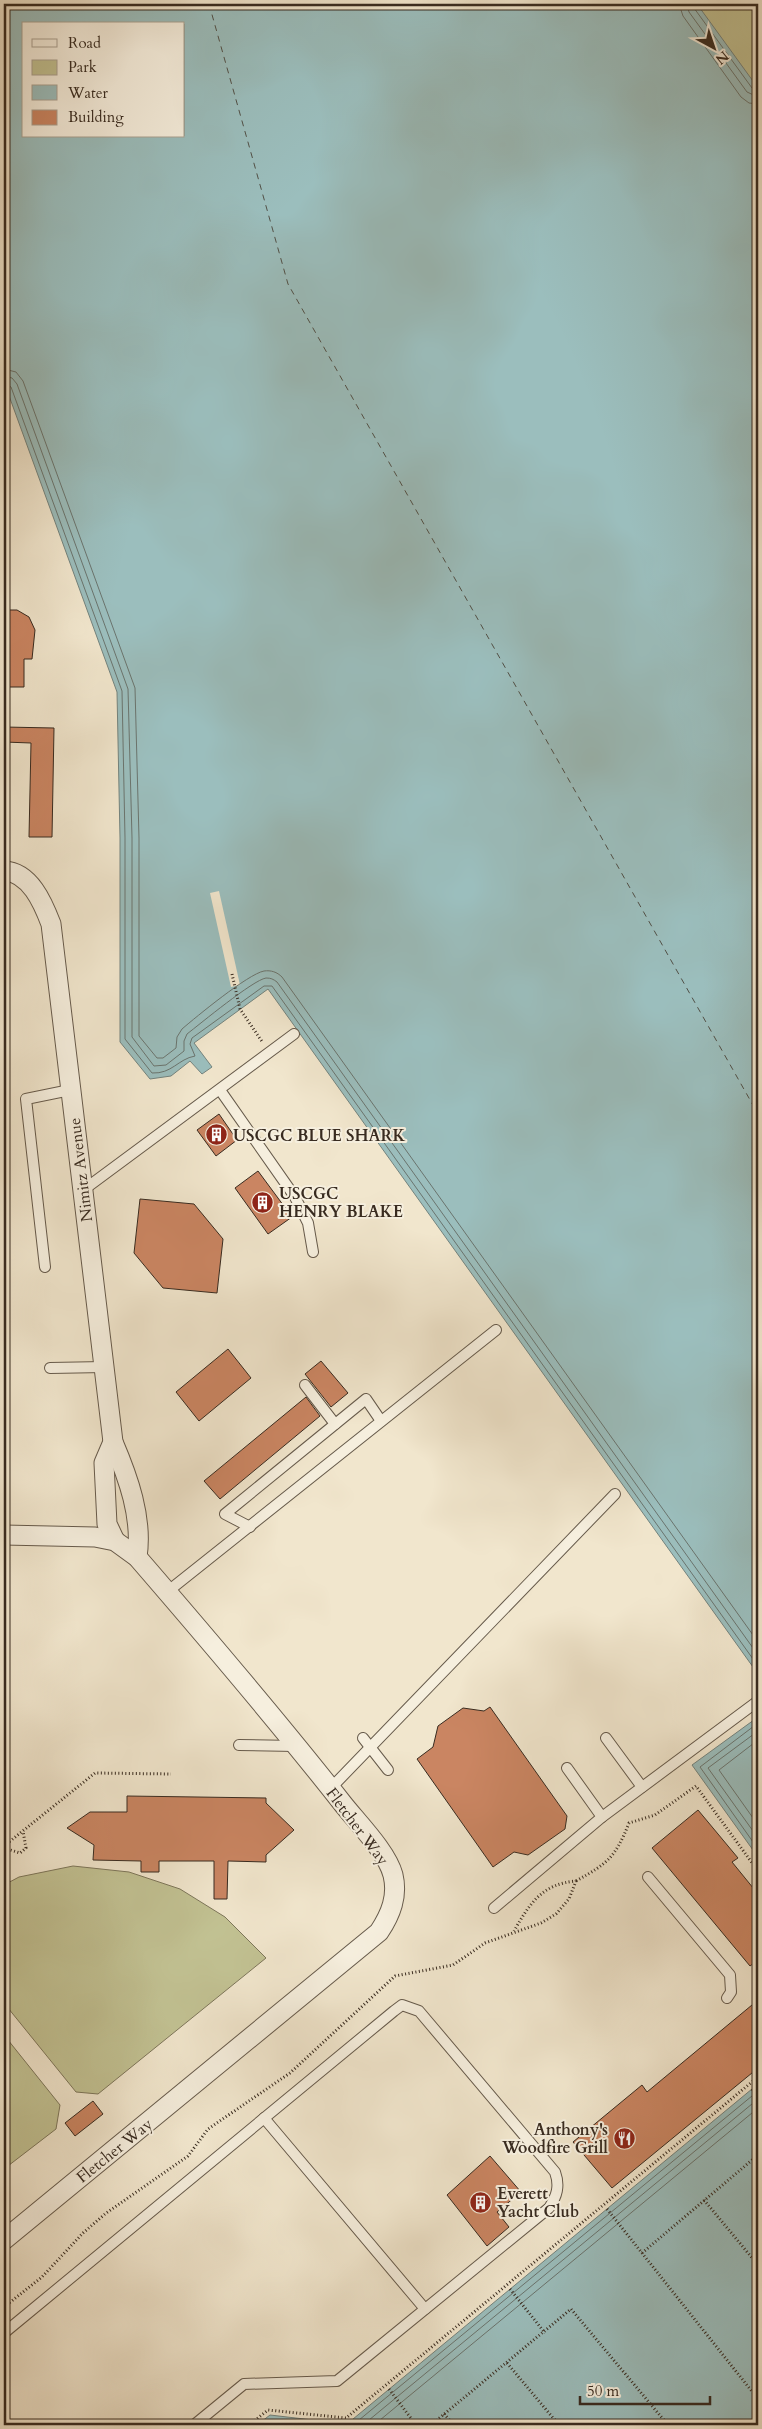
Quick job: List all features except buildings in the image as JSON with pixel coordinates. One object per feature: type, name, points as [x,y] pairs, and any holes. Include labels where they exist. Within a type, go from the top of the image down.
[{"type":"street","name":"Nimitz Avenue","points":[[4,871],[12,871],[20,877],[41,899],[51,924],[113,1442],[128,1476],[140,1539],[137,1557]]},
{"type":"street","name":"Nimitz Avenue","points":[[113,1442],[104,1463],[107,1524],[115,1541]]},
{"type":"street","name":"Fletcher Way","points":[[4,1535],[71,1535],[115,1541],[137,1557],[296,1746],[382,1854],[393,1875],[395,1900],[388,1918],[379,1932],[4,2240]]},
{"type":"lane","points":[[82,1191],[294,1034]]},
{"type":"lane","points":[[46,1267],[26,1099],[70,1090]]},
{"type":"lane","points":[[220,1090],[295,1198],[308,1223],[312,1252]]},
{"type":"lane","points":[[167,1592],[496,1330]]},
{"type":"lane","points":[[50,1368],[104,1367]]},
{"type":"lane","points":[[305,1385],[336,1424]]},
{"type":"lane","points":[[250,1527],[225,1514],[366,1399],[382,1421]]},
{"type":"lane","points":[[330,1788],[366,1742],[615,1494]]},
{"type":"lane","points":[[494,1908],[602,1817],[758,1701]]},
{"type":"lane","points":[[606,1738],[642,1788]]},
{"type":"lane","points":[[366,1742],[388,1770]]},
{"type":"lane","points":[[239,1745],[296,1746]]},
{"type":"lane","points":[[567,1768],[602,1817]]},
{"type":"lane","points":[[648,1877],[730,1975],[731,1992],[727,1998]]},
{"type":"lane","points":[[4,2333],[402,2005],[419,2011],[555,2172],[559,2183],[556,2198],[549,2208],[337,2381],[244,2384],[194,2425]]},
{"type":"lane","points":[[264,2118],[425,2309]]},
{"type":"path","points":[[232,974],[240,1009],[270,1053]]},
{"type":"path","points":[[23,1831],[26,1848],[20,1853],[4,1847],[23,1831],[95,1773],[171,1774]]},
{"type":"path","points":[[514,1931],[526,1910],[541,1893],[558,1882],[576,1880],[604,1866],[621,1844],[629,1824],[655,1815],[696,1786],[758,1871]]},
{"type":"path","points":[[4,2307],[42,2277],[83,2233],[105,2214],[188,2156],[208,2129],[290,2072],[395,1976],[453,1964],[484,1943],[514,1931],[542,1923],[556,1914],[569,1899],[576,1880]]},
{"type":"path","points":[[249,2425],[268,2410],[346,2418],[758,2078]]},
{"type":"path","points":[[752,2089],[758,2097]]},
{"type":"path","points":[[642,2253],[758,2155]]},
{"type":"path","points":[[704,2200],[758,2265]]},
{"type":"path","points":[[607,2210],[758,2399]]},
{"type":"path","points":[[510,2290],[545,2333]]},
{"type":"path","points":[[431,2425],[545,2333],[571,2309],[668,2425]]},
{"type":"path","points":[[507,2362],[559,2425]]},
{"type":"path","points":[[389,2389],[416,2425]]},
{"type":"path","points":[[444,2414],[454,2425]]},
{"type":"green space","points":[[697,4],[758,4],[758,319],[699,7]]},
{"type":"green space","points":[[73,1866],[129,1872],[180,1889],[225,1917],[266,1958],[98,2094],[76,2092],[4,2003],[4,1885],[19,1877]]},
{"type":"green space","points":[[4,2035],[60,2105],[56,2129],[4,2169]]},
{"type":"water","points":[[4,4],[697,4],[758,88],[758,1674],[268,989],[194,1043],[212,1067],[202,1074],[190,1061],[171,1076],[150,1079],[120,1042],[120,838],[117,692],[4,382]]},
{"type":"water","points":[[758,1717],[758,1857],[692,1765]]},
{"type":"water","points":[[758,2084],[758,2425],[257,2425],[270,2415],[347,2424]]},
{"type":"pier","points":[[219,891],[240,985],[231,987],[210,893]]},
{"type":"ferry route","points":[[209,4],[288,284],[758,1114]]},
{"type":"place","name":"USCGC BLUE SHARK","points":[[217,1135]]},
{"type":"place","name":"USCGC HENRY BLAKE","points":[[263,1202]]},
{"type":"place","name":"Anthony's Woodfire Grill","points":[[624,2138]]},
{"type":"place","name":"Everett Yacht Club","points":[[481,2202]]}]
